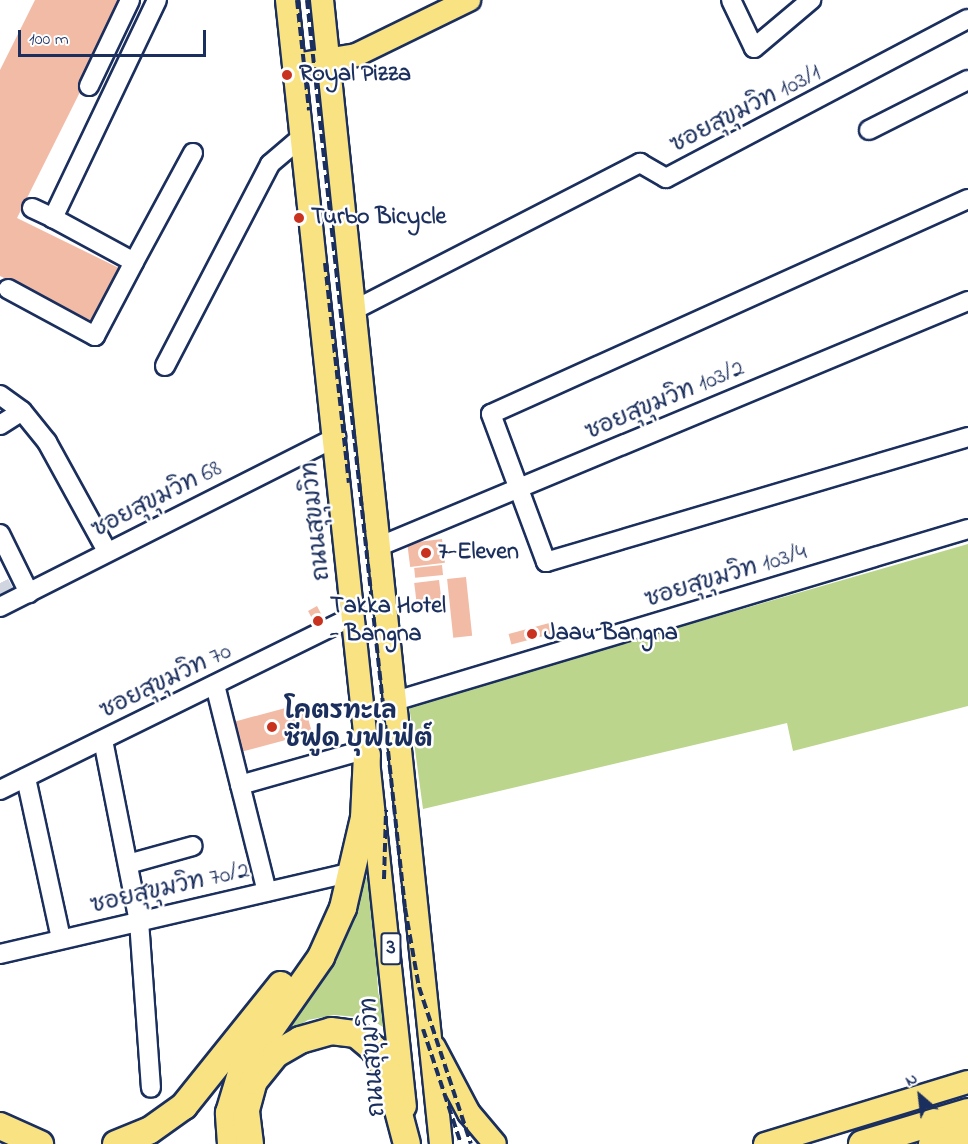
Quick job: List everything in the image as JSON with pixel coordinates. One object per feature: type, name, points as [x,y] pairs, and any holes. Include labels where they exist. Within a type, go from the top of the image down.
[{"type":"highway","points":[[231,1144],[232,1094],[255,1048],[321,957],[344,908],[364,818],[366,746]]},
{"type":"highway","points":[[116,1144],[165,1121],[198,1092],[308,948],[351,872]]},
{"type":"highway","points":[[250,1144],[246,1110],[254,1081],[276,1054],[300,1040],[331,1031],[356,1034],[374,1049],[389,1076],[407,1144]]},
{"type":"highway","points":[[862,1144],[962,1121]]},
{"type":"highway","points":[[932,1144],[962,1121]]},
{"type":"highway","points":[[0,1126],[40,1144]]},
{"type":"main road","name":"ถนนสุขุมวิท","points":[[287,0],[336,437],[366,746],[398,1010],[407,1144]]},
{"type":"main road","points":[[322,0],[395,701]]},
{"type":"main road","points":[[295,65],[329,62],[357,56],[469,0]]},
{"type":"main road","points":[[336,437],[366,431]]},
{"type":"main road","name":"3","points":[[395,701],[441,1144]]},
{"type":"main road","points":[[429,1038],[469,1113],[495,1144]]},
{"type":"main road","points":[[765,1144],[968,1082]]},
{"type":"street","points":[[89,86],[130,0]]},
{"type":"street","points":[[53,218],[157,0]]},
{"type":"street","points":[[730,0],[754,48],[811,0]]},
{"type":"street","name":"ซอยสุขุมวิท 103/1","points":[[354,310],[640,163],[666,178],[968,19]]},
{"type":"street","points":[[869,130],[968,80]]},
{"type":"street","points":[[165,366],[276,155],[303,136]]},
{"type":"street","points":[[8,289],[95,336],[193,153]]},
{"type":"street","points":[[968,199],[491,414],[546,562],[968,436]]},
{"type":"street","points":[[33,207],[134,262]]},
{"type":"street","name":"ซอยสุขุมวิท 103/2","points":[[380,546],[968,301]]},
{"type":"street","points":[[0,395],[22,411],[47,442],[107,551]]},
{"type":"street","points":[[0,424],[22,411]]},
{"type":"street","name":"ซอยสุขุมวิท 68","points":[[0,607],[336,437]]},
{"type":"street","name":"ซอยสุขุมวิท 103/4","points":[[395,701],[968,529]]},
{"type":"street","points":[[0,534],[29,593]]},
{"type":"street","name":"ซอยสุขุมวิท 70","points":[[0,790],[354,616]]},
{"type":"street","points":[[215,685],[267,892]]},
{"type":"street","points":[[104,740],[139,921],[151,1088]]},
{"type":"street","points":[[240,785],[366,746]]},
{"type":"street","points":[[26,778],[61,939]]},
{"type":"street","points":[[128,864],[193,846]]},
{"type":"street","name":"ซอยสุขุมวิท 70/2","points":[[0,954],[351,872]]},
{"type":"green space","points":[[968,544],[968,706],[793,751],[787,723],[423,809],[409,705]]},
{"type":"green space","points":[[373,875],[378,992],[389,1031],[369,1018],[334,1015],[308,1020],[269,1044],[362,879]]},
{"type":"building","points":[[35,0],[126,0],[17,218],[123,270],[96,323],[0,276],[0,70]]},
{"type":"building","name":"7-Eleven","points":[[442,539],[445,563],[410,567],[407,543]]},
{"type":"building","points":[[442,565],[443,575],[415,578],[414,568]]},
{"type":"building","points":[[466,577],[472,636],[453,638],[447,579]]},
{"type":"building","points":[[439,580],[442,606],[417,609],[414,583]]},
{"type":"building","points":[[317,606],[327,625],[308,635],[305,627],[314,622],[308,611]]},
{"type":"building","name":"Jaau Bangna","points":[[553,622],[556,633],[511,645],[509,634]]},
{"type":"building","name":"โคตรทะเล ซีฟูด บุฟเฟ่ต์","points":[[304,703],[312,733],[242,752],[233,722]]},
{"type":"tunnel","points":[[0,583],[10,602]]},
{"type":"railway","points":[[297,0],[309,110]]},
{"type":"railway","points":[[307,0],[405,908],[419,987],[471,1144]]},
{"type":"railway","points":[[325,263],[349,483]]},
{"type":"railway","points":[[384,879],[386,810]]},
{"type":"railway","points":[[423,1029],[461,1144]]},
{"type":"place","name":"Royal Pizza","points":[[287,75]]},
{"type":"place","name":"Turbo Bicycle","points":[[299,218]]},
{"type":"place","name":"7-Eleven","points":[[426,553]]},
{"type":"place","name":"Takka Hotel - Bangna","points":[[318,621]]},
{"type":"place","name":"Jaau Bangna","points":[[532,634]]},
{"type":"place","name":"โคตรทะเล ซีฟูด บุฟเฟ่ต์","points":[[272,727]]}]
